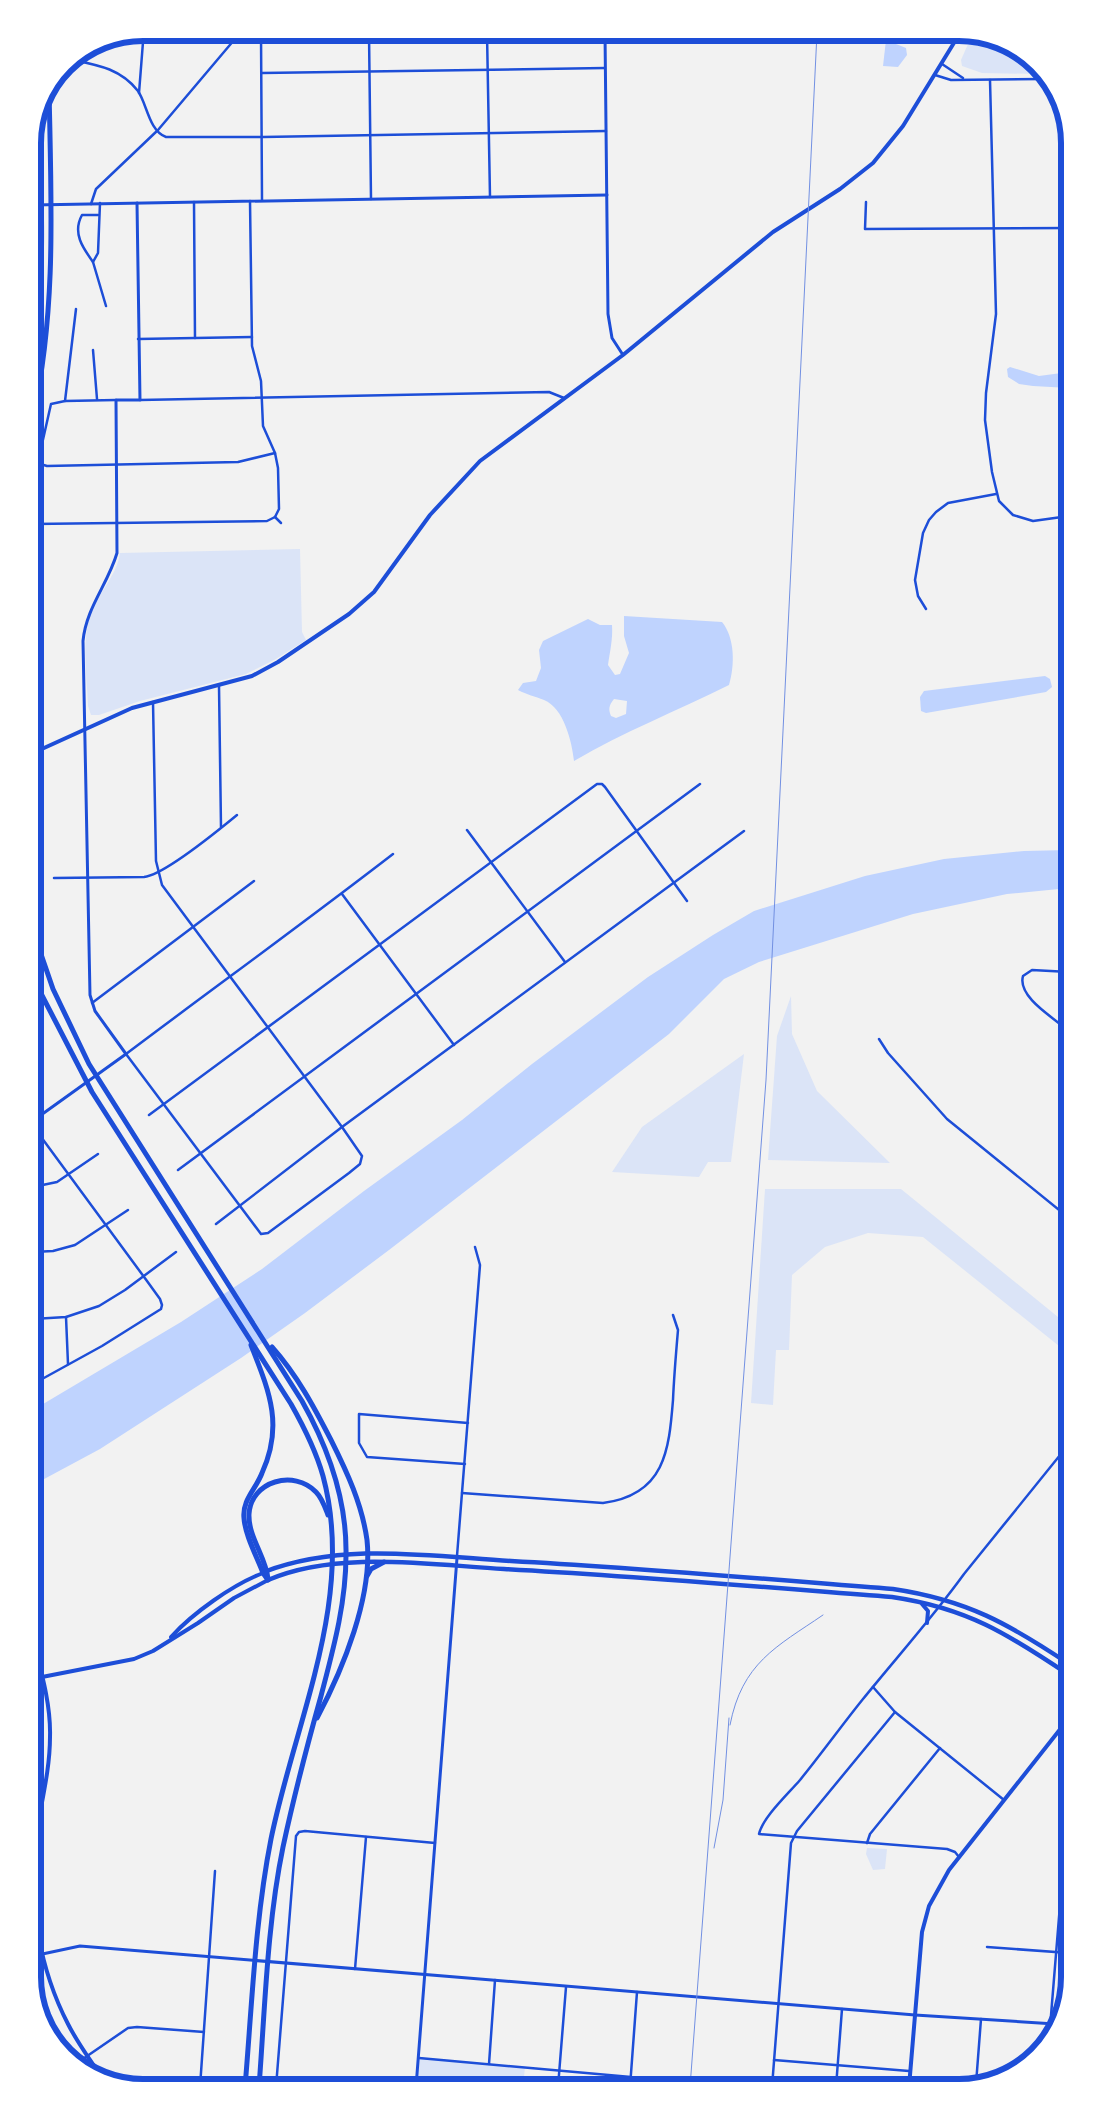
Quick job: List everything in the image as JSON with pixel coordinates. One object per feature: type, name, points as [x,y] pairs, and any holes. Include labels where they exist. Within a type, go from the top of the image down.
[{"type":"highway","points":[[41,379],[52,264],[49,103]]},
{"type":"highway","points":[[41,193],[41,216]]},
{"type":"highway","points":[[41,954],[53,989],[89,1064],[215,1264],[320,1419],[352,1485],[363,1523],[367,1553],[365,1579],[358,1619],[324,1704],[312,1728]]},
{"type":"highway","points":[[41,989],[46,1002]]},
{"type":"highway","points":[[41,993],[80,1072],[92,1092],[291,1404],[316,1453],[323,1477],[333,1537],[332,1579],[326,1622],[272,1839],[263,1893],[246,2079]]},
{"type":"highway","points":[[246,1333],[264,1378],[273,1411],[272,1442],[261,1476],[250,1492],[244,1508],[244,1520],[268,1580]]},
{"type":"highway","points":[[260,2079],[277,1879],[283,1847],[337,1631],[346,1578],[346,1536],[338,1488],[327,1453],[312,1418],[282,1363]]},
{"type":"highway","points":[[265,1572],[250,1528],[249,1514],[251,1503],[258,1492],[269,1484],[289,1479],[308,1485],[317,1492],[331,1525]]},
{"type":"highway","points":[[365,1579],[371,1569],[384,1562]]},
{"type":"main road","points":[[41,748],[132,708],[252,676],[278,662],[364,601],[381,583],[430,515],[466,474],[500,446],[623,355],[756,246],[856,178],[883,153],[903,126],[955,41]]},
{"type":"main road","points":[[169,1639],[179,1628],[219,1598],[265,1572],[318,1556],[367,1553],[711,1575],[893,1589],[986,1614],[1030,1638],[1061,1658]]},
{"type":"main road","points":[[42,1677],[127,1662],[145,1655],[169,1639],[198,1624],[234,1598],[268,1580],[289,1572],[320,1565],[367,1562],[457,1566],[710,1583],[892,1597],[942,1603],[1025,1645],[1061,1668]]},
{"type":"main road","points":[[915,1600],[926,1606],[928,1611],[927,1624]]},
{"type":"main road","points":[[41,1673],[49,1711],[50,1740],[41,1802]]},
{"type":"main road","points":[[910,2079],[925,1919],[938,1888],[959,1857],[1061,1729]]},
{"type":"main road","points":[[41,1942],[50,1982],[62,2013],[94,2066]]},
{"type":"street","points":[[139,93],[142,41]]},
{"type":"street","points":[[91,204],[96,189],[158,130],[232,41]]},
{"type":"street","points":[[261,41],[262,200]]},
{"type":"street","points":[[369,41],[371,199]]},
{"type":"street","points":[[487,41],[490,197]]},
{"type":"street","points":[[605,41],[609,320],[612,338],[623,355]]},
{"type":"street","points":[[81,62],[104,66],[115,71],[139,93],[158,130],[166,137],[606,131]]},
{"type":"street","points":[[942,64],[964,79]]},
{"type":"street","points":[[262,73],[605,68]]},
{"type":"street","points":[[935,75],[951,80],[1038,79]]},
{"type":"street","points":[[990,80],[996,314],[986,393],[985,420],[987,442],[996,494],[1008,511],[1020,518],[1038,521],[1061,517]]},
{"type":"street","points":[[41,205],[607,195]]},
{"type":"street","points":[[41,524],[268,521],[275,517],[279,509],[278,468],[275,453],[263,426],[261,381],[254,356],[252,337],[250,200]]},
{"type":"street","points":[[194,202],[195,338]]},
{"type":"street","points":[[866,202],[865,229],[1061,228]]},
{"type":"street","points":[[93,262],[98,254],[100,203]]},
{"type":"street","points":[[137,203],[140,400]]},
{"type":"street","points":[[99,215],[82,215],[78,221],[79,238],[81,246],[93,262],[106,306]]},
{"type":"street","points":[[65,401],[76,309]]},
{"type":"street","points":[[138,338],[252,337]]},
{"type":"street","points":[[93,350],[96,399]]},
{"type":"street","points":[[41,444],[49,407],[52,403],[65,401],[549,392],[565,398]]},
{"type":"street","points":[[116,400],[118,554],[88,613],[84,632],[92,1003],[99,1017],[258,1232],[268,1233],[349,1173],[361,1162],[361,1155],[306,1077],[162,885],[158,874],[154,702]]},
{"type":"street","points":[[41,464],[47,466],[238,462],[275,453]]},
{"type":"street","points":[[926,609],[918,596],[914,580],[923,532],[928,520],[948,504],[996,494]]},
{"type":"street","points":[[275,517],[281,522]]},
{"type":"street","points":[[219,686],[221,828]]},
{"type":"street","points":[[149,1114],[594,785],[602,784],[687,901]]},
{"type":"street","points":[[178,1170],[700,784]]},
{"type":"street","points":[[54,878],[144,877],[158,874],[237,815]]},
{"type":"street","points":[[467,830],[565,962]]},
{"type":"street","points":[[216,1224],[342,1127],[744,831]]},
{"type":"street","points":[[41,1116],[342,894],[393,854]]},
{"type":"street","points":[[92,1003],[254,881]]},
{"type":"street","points":[[342,894],[380,944],[415,995],[454,1044]]},
{"type":"street","points":[[1061,972],[1032,970],[1023,976],[1022,984],[1028,997],[1061,1024]]},
{"type":"street","points":[[879,1039],[888,1053],[947,1119],[1061,1211]]},
{"type":"street","points":[[41,1137],[143,1275],[160,1299],[162,1306],[124,1333],[41,1379]]},
{"type":"street","points":[[41,1186],[50,1185],[68,1176],[98,1154]]},
{"type":"street","points":[[41,1252],[53,1252],[69,1248],[128,1210]]},
{"type":"street","points":[[417,2079],[480,1265],[475,1248]]},
{"type":"street","points":[[41,1319],[66,1317],[99,1306],[125,1290],[176,1252]]},
{"type":"street","points":[[462,1493],[603,1503],[624,1498],[643,1487],[659,1468],[670,1440],[678,1330],[673,1316]]},
{"type":"street","points":[[66,1317],[68,1364]]},
{"type":"street","points":[[465,1464],[367,1457],[359,1443],[360,1414],[468,1423]]},
{"type":"street","points":[[959,1857],[954,1852],[946,1849],[759,1834],[762,1824],[927,1624],[964,1574],[1061,1453]]},
{"type":"street","points":[[873,1688],[895,1712],[1005,1800]]},
{"type":"street","points":[[773,2079],[793,1837],[895,1712]]},
{"type":"street","points":[[867,1842],[870,1834],[940,1748]]},
{"type":"street","points":[[277,2079],[296,1836],[299,1832],[312,1831],[435,1842]]},
{"type":"street","points":[[355,1968],[366,1837]]},
{"type":"street","points":[[201,2079],[216,1871]]},
{"type":"street","points":[[1053,2015],[1061,1892]]},
{"type":"street","points":[[43,1953],[80,1946],[915,2015],[1049,2024]]},
{"type":"street","points":[[987,1947],[1061,1952]]},
{"type":"street","points":[[489,2064],[495,1980]]},
{"type":"street","points":[[559,2079],[566,1986]]},
{"type":"street","points":[[631,2079],[637,1992]]},
{"type":"street","points":[[836,2079],[842,2009]]},
{"type":"street","points":[[977,2077],[981,2019]]},
{"type":"street","points":[[83,2059],[120,2033],[132,2028],[204,2032]]},
{"type":"street","points":[[419,2058],[631,2076]]},
{"type":"street","points":[[774,2060],[910,2071]]},
{"type":"shaded area","points":[[969,42],[979,43],[1015,58],[1034,74],[982,73],[962,66],[961,60]]},
{"type":"shaded area","points":[[300,549],[302,632],[306,640],[276,659],[246,674],[140,701],[99,715],[91,715],[88,706],[85,659],[88,624],[94,605],[112,576],[120,553]]},
{"type":"shaded area","points":[[791,996],[792,1034],[817,1091],[890,1163],[768,1160],[777,1036]]},
{"type":"shaded area","points":[[744,1054],[731,1162],[708,1162],[699,1177],[612,1172],[642,1127]]},
{"type":"shaded area","points":[[765,1189],[901,1189],[1061,1319],[1061,1348],[923,1237],[868,1233],[825,1247],[792,1275],[789,1350],[776,1350],[773,1405],[751,1403]]},
{"type":"shaded area","points":[[867,1848],[887,1849],[885,1869],[873,1870],[866,1854]]},
{"type":"shaded area","points":[[419,2058],[525,2067],[524,2079],[417,2079]]},
{"type":"water","points":[[886,41],[906,48],[907,55],[898,67],[883,66]]},
{"type":"water","points":[[1010,367],[1039,376],[1061,373],[1061,388],[1019,384],[1008,377],[1007,369]]},
{"type":"water","points":[[624,616],[722,622],[732,644],[733,652],[729,685],[631,731],[574,761],[566,726],[557,710],[544,700],[518,690],[523,683],[536,681],[541,668],[539,650],[543,641],[588,619],[600,625],[612,625],[608,665],[615,675],[620,674],[629,653],[624,636]],"holes":[[[614,699],[627,701],[626,714],[616,718],[611,716],[609,707]]]},
{"type":"water","points":[[1045,676],[1050,679],[1052,687],[1046,692],[926,713],[921,711],[920,697],[924,691]]},
{"type":"water","points":[[1061,850],[1061,889],[1007,894],[913,914],[759,962],[724,979],[669,1034],[305,1313],[241,1358],[100,1449],[41,1481],[41,1405],[181,1322],[262,1269],[364,1191],[462,1120],[532,1064],[648,977],[713,935],[754,911],[865,876],[944,859],[1024,851]]},
{"type":"railway","points":[[691,2079],[766,1080],[817,41]]},
{"type":"railway","points":[[730,1725],[743,1686],[752,1671],[776,1648],[823,1615]]},
{"type":"railway","points":[[714,1848],[723,1800],[729,1718]]}]
